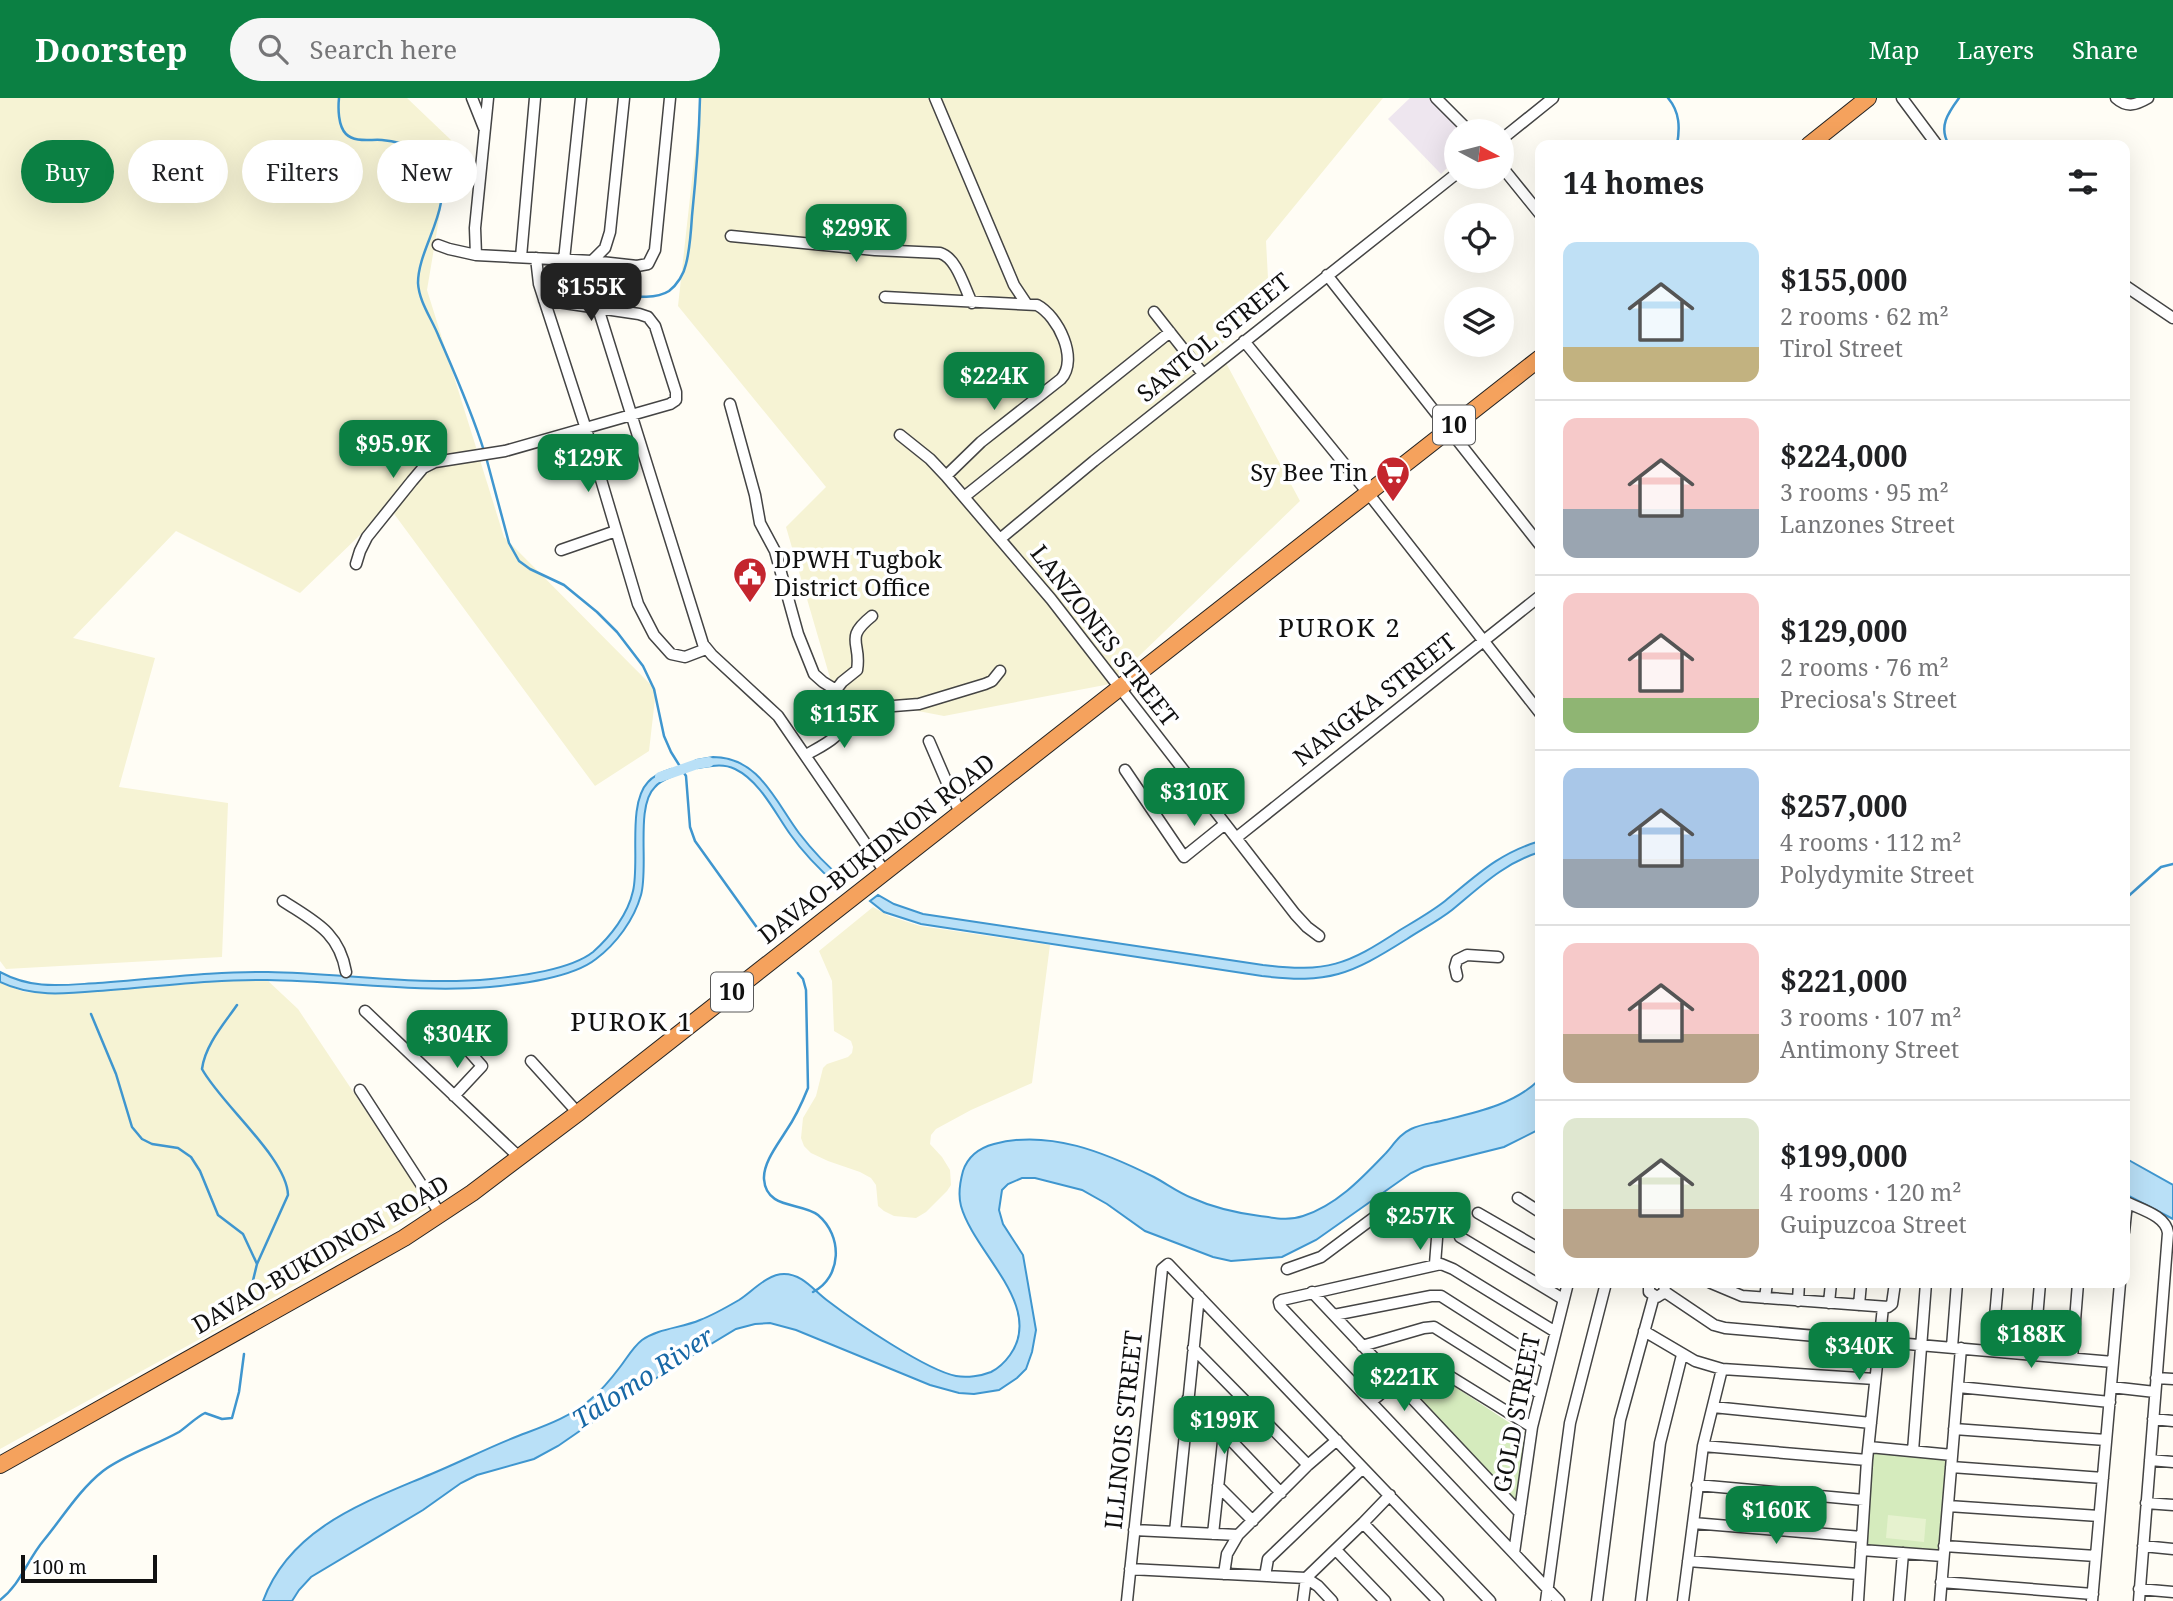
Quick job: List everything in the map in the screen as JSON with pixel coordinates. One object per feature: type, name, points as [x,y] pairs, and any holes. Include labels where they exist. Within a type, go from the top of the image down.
[{"type":"highway","points":[[1815,140],[1868,98]]},
{"type":"highway","name":"DAVAO-BUKIDNON ROAD","points":[[0,1465],[441,1215],[578,1113],[1535,362]]},
{"type":"street","points":[[472,98],[485,129]]},
{"type":"street","points":[[476,255],[474,238],[488,98]]},
{"type":"street","points":[[521,257],[535,98]]},
{"type":"street","points":[[564,260],[581,98]]},
{"type":"street","points":[[592,261],[605,248],[610,232],[624,98]]},
{"type":"street","points":[[438,245],[476,255],[643,266],[651,261],[670,98]]},
{"type":"street","points":[[935,98],[1014,285],[1026,303]]},
{"type":"street","points":[[1436,98],[1457,119]]},
{"type":"street","points":[[1514,129],[1553,98]]},
{"type":"street","points":[[1902,98],[1933,140]]},
{"type":"street","points":[[2116,98],[2131,105],[2148,98]]},
{"type":"street","points":[[1514,182],[1535,208]]},
{"type":"street","name":"SANTOL STREET","points":[[1000,539],[1444,183]]},
{"type":"street","points":[[731,236],[945,254],[952,261],[972,303]]},
{"type":"street","points":[[536,258],[544,300],[638,604],[654,635],[665,648],[678,657],[692,656],[706,649]]},
{"type":"street","points":[[1327,275],[1535,539]]},
{"type":"street","points":[[2130,289],[2173,318]]},
{"type":"street","points":[[885,297],[972,303],[1026,303],[1046,310],[1052,317],[1068,355],[1068,370],[1060,379],[981,442],[946,476]]},
{"type":"street","points":[[356,564],[367,537],[424,468],[435,462],[492,453],[586,429],[676,400],[676,392],[655,326],[648,317],[544,300]]},
{"type":"street","points":[[598,308],[706,649],[770,708],[806,755],[884,872]]},
{"type":"street","points":[[1154,312],[1203,374]]},
{"type":"street","points":[[964,497],[1170,332]]},
{"type":"street","points":[[1244,341],[1368,493],[1535,707]]},
{"type":"street","points":[[730,404],[761,523],[775,551],[798,634],[814,674],[836,690]]},
{"type":"street","name":"LANZONES STREET","points":[[900,435],[930,458],[1051,599],[1294,914],[1319,936]]},
{"type":"street","points":[[561,550],[616,531]]},
{"type":"street","name":"NANGKA STREET","points":[[1236,838],[1535,600]]},
{"type":"street","points":[[806,755],[836,736],[842,726],[843,718],[836,690],[857,670],[855,634],[872,616]]},
{"type":"street","points":[[843,718],[856,709],[919,704],[985,684],[992,681],[1000,671]]},
{"type":"street","points":[[929,741],[960,813]]},
{"type":"street","points":[[1125,770],[1184,857],[1224,824]]},
{"type":"street","points":[[283,901],[335,939],[343,955],[346,972]]},
{"type":"street","points":[[1457,976],[1457,960],[1467,955],[1497,957]]},
{"type":"street","points":[[365,1011],[520,1158]]},
{"type":"street","points":[[454,1096],[482,1066],[460,1041]]},
{"type":"street","points":[[531,1061],[578,1113]]},
{"type":"street","points":[[360,1090],[441,1215]]},
{"type":"street","points":[[1518,1198],[1535,1209]]},
{"type":"street","points":[[1287,1269],[1321,1256],[1384,1210],[1413,1202],[1440,1200],[1435,1264]]},
{"type":"street","points":[[2130,1204],[2165,1222],[2168,1228],[2168,1291],[2160,1333],[2139,1595],[2173,1592]]},
{"type":"street","points":[[1478,1213],[1535,1247]]},
{"type":"street","points":[[1460,1237],[1535,1282]]},
{"type":"street","points":[[1554,1331],[1447,1265],[1435,1264],[1279,1302],[1559,1601]]},
{"type":"street","name":"ILLINOIS STREET","points":[[1127,1601],[1162,1272],[1166,1265],[1170,1265],[1199,1296]]},
{"type":"street","points":[[1545,1288],[1563,1299]]},
{"type":"street","name":"GOLD STREET","points":[[1514,1553],[1532,1427],[1566,1288]]},
{"type":"street","points":[[1546,1601],[1570,1423],[1605,1288]]},
{"type":"street","points":[[1723,1288],[1742,1296],[1887,1307]]},
{"type":"street","points":[[1765,1298],[1766,1288]]},
{"type":"street","points":[[1798,1301],[1799,1288]]},
{"type":"street","points":[[1829,1303],[1830,1288]]},
{"type":"street","points":[[1859,1305],[1861,1288]]},
{"type":"street","points":[[1858,1601],[1875,1379],[1880,1340],[1893,1288]]},
{"type":"street","points":[[1913,1451],[1926,1288]]},
{"type":"street","points":[[1940,1601],[1958,1387],[1957,1288]]},
{"type":"street","points":[[1992,1351],[1998,1288]]},
{"type":"street","points":[[2034,1354],[2040,1288]]},
{"type":"street","points":[[2072,1358],[2078,1288]]},
{"type":"street","points":[[1941,1582],[2092,1598],[2120,1288]]},
{"type":"street","points":[[1597,1601],[1617,1434],[1644,1331],[1661,1290],[1719,1327],[2113,1362]]},
{"type":"street","points":[[1312,1292],[1520,1513]]},
{"type":"street","points":[[1175,1532],[1199,1296]]},
{"type":"street","points":[[1199,1296],[1490,1601]]},
{"type":"street","points":[[1334,1315],[1441,1296],[1546,1363]]},
{"type":"street","points":[[1362,1346],[1434,1327],[1539,1393]]},
{"type":"street","points":[[1644,1331],[1682,1354],[1722,1369],[1875,1379]]},
{"type":"street","points":[[2160,1333],[2173,1334]]},
{"type":"street","points":[[1194,1348],[1308,1465]]},
{"type":"street","points":[[1641,1601],[1660,1444],[1682,1354]]},
{"type":"street","points":[[1386,1370],[1412,1362],[1430,1364],[1532,1427]]},
{"type":"street","points":[[1690,1601],[1683,1601],[1697,1485],[1703,1446],[1722,1369]]},
{"type":"street","points":[[2156,1378],[2173,1379]]},
{"type":"street","points":[[1371,1402],[1396,1381]]},
{"type":"street","points":[[1958,1387],[2109,1402]]},
{"type":"street","points":[[2111,1387],[2155,1392]]},
{"type":"street","points":[[1188,1398],[1281,1493]]},
{"type":"street","points":[[1713,1407],[1871,1423]]},
{"type":"street","points":[[2153,1419],[2173,1421]]},
{"type":"street","points":[[1954,1429],[2106,1440]]},
{"type":"street","points":[[1213,1534],[1224,1433]]},
{"type":"street","points":[[1224,1574],[1227,1554],[1238,1535],[1337,1440]]},
{"type":"street","points":[[1703,1446],[1867,1460]]},
{"type":"street","points":[[1869,1447],[1952,1455]]},
{"type":"street","points":[[2150,1460],[2173,1462]]},
{"type":"street","points":[[1951,1467],[2103,1478]]},
{"type":"street","points":[[1265,1576],[1268,1559],[1363,1468]]},
{"type":"street","points":[[1697,1485],[1864,1500]]},
{"type":"street","points":[[1218,1486],[1253,1521]]},
{"type":"street","points":[[1303,1601],[1306,1578],[1390,1495]]},
{"type":"street","points":[[2146,1503],[2173,1505]]},
{"type":"street","points":[[1948,1506],[2099,1516]]},
{"type":"street","points":[[1363,1523],[1438,1601]]},
{"type":"street","points":[[1693,1523],[1862,1537]]},
{"type":"street","points":[[1134,1530],[1238,1535]]},
{"type":"street","points":[[2143,1546],[2173,1549]]},
{"type":"street","points":[[1336,1550],[1385,1601]]},
{"type":"street","points":[[1861,1550],[2096,1556]]},
{"type":"street","points":[[1899,1601],[1903,1553]]},
{"type":"street","points":[[1688,1561],[1859,1574]]},
{"type":"street","points":[[1130,1569],[1306,1578],[1332,1601]]},
{"type":"shaded area","points":[[0,98],[407,98],[451,140],[377,140],[377,203],[442,203],[427,290],[504,537],[656,690],[649,751],[595,786],[389,507],[300,593],[176,531],[73,638],[155,658],[119,787],[228,803],[222,957],[6,969],[0,961]]},
{"type":"shaded area","points":[[701,98],[1383,98],[1266,241],[1269,297],[1218,348],[1300,501],[1110,684],[944,716],[835,695],[786,527],[826,487],[678,306]]},
{"type":"shaded area","points":[[1410,98],[1430,98],[1450,119],[1444,119],[1444,171],[1441,174],[1388,119]]},
{"type":"shaded area","points":[[873,907],[889,916],[920,926],[1050,945],[1032,1083],[936,1129],[931,1135],[930,1144],[950,1170],[951,1185],[926,1212],[916,1218],[894,1216],[884,1211],[878,1206],[876,1185],[871,1178],[811,1153],[801,1138],[803,1118],[816,1096],[823,1068],[848,1057],[853,1047],[851,1041],[834,1031],[832,981],[819,951]]},
{"type":"shaded area","points":[[267,980],[298,1009],[430,1207],[238,1318],[0,1449],[0,982],[24,992],[39,993]]},
{"type":"green space","points":[[1422,1369],[1431,1371],[1525,1433],[1517,1503],[1398,1376]]},
{"type":"green space","points":[[1872,1452],[1948,1457],[1941,1551],[1866,1545]]},
{"type":"green space","points":[[1888,1515],[1926,1519],[1924,1542],[1886,1538]]},
{"type":"water","points":[[713,757],[742,764],[754,773],[809,846],[844,880],[838,886],[813,862],[759,789],[744,774],[726,766],[698,768],[696,760]]},
{"type":"water","points":[[671,769],[673,776],[655,787],[649,796],[644,822],[643,883],[634,913],[617,939],[603,953],[574,971],[516,984],[462,988],[246,980],[60,993],[24,990],[0,982],[0,972],[24,982],[48,985],[247,972],[463,981],[516,976],[558,968],[593,952],[623,916],[631,900],[635,879],[638,804],[648,782]]},
{"type":"water","points":[[1535,843],[1535,854],[1504,869],[1452,910],[1387,951],[1354,969],[1305,979],[1262,976],[921,924],[884,912],[870,901],[878,895],[923,914],[1263,965],[1320,967],[1336,964],[1365,951],[1434,909],[1500,858]]},
{"type":"water","name":"Talomo River","points":[[1535,1084],[1535,1132],[1504,1147],[1424,1167],[1411,1173],[1316,1240],[1282,1257],[1231,1261],[1213,1257],[1145,1231],[1082,1190],[1035,1178],[1022,1178],[1002,1190],[999,1210],[1003,1224],[1023,1255],[1036,1330],[1026,1369],[999,1390],[974,1394],[959,1393],[930,1385],[796,1330],[770,1323],[736,1329],[668,1370],[558,1446],[534,1459],[477,1475],[461,1483],[423,1510],[311,1577],[292,1601],[263,1601],[275,1576],[290,1555],[329,1522],[376,1498],[564,1417],[599,1392],[642,1340],[710,1316],[778,1275],[791,1275],[803,1280],[872,1332],[943,1372],[969,1377],[983,1375],[1002,1365],[1010,1355],[1018,1336],[1019,1318],[1004,1280],[968,1224],[960,1197],[965,1166],[979,1150],[1015,1140],[1035,1139],[1077,1146],[1136,1168],[1182,1194],[1209,1205],[1251,1215],[1292,1218],[1315,1211],[1338,1198],[1368,1172],[1407,1131],[1496,1106]]},
{"type":"water","points":[[2130,1161],[2173,1185],[2173,1219],[2130,1197]]},
{"type":"waterway","points":[[339,98],[340,122],[343,131],[350,137],[405,145],[420,152],[436,169],[442,197],[420,269],[419,290],[463,393],[484,451]]},
{"type":"waterway","points":[[605,293],[654,296],[669,291],[682,275],[690,240],[700,98]]},
{"type":"waterway","points":[[1668,98],[1678,120],[1678,140]]},
{"type":"waterway","points":[[1947,140],[1944,126],[1959,98]]},
{"type":"waterway","points":[[486,457],[509,543],[519,561],[564,585],[597,612],[617,632],[643,666],[654,689],[664,736],[686,776],[690,827],[695,841],[763,936]]},
{"type":"waterway","points":[[660,777],[709,762]]},
{"type":"waterway","points":[[2130,895],[2161,867],[2173,864]]},
{"type":"waterway","points":[[798,973],[806,990],[808,1088],[795,1116],[768,1160],[764,1179],[771,1196],[818,1215],[832,1234],[836,1256],[834,1267],[830,1277],[813,1292]]},
{"type":"waterway","points":[[237,1005],[211,1043],[202,1069],[277,1165],[285,1180],[288,1195],[257,1264],[248,1301]]},
{"type":"waterway","points":[[91,1014],[116,1074],[132,1127],[142,1139],[152,1144],[178,1148],[191,1157],[200,1171],[218,1215],[243,1234],[257,1264]]},
{"type":"waterway","points":[[0,1600],[13,1587],[38,1548],[72,1504],[103,1471],[179,1432],[205,1413],[222,1419],[232,1418],[244,1354]]},
{"type":"place","name":"Sy Bee Tin","points":[[1393,503]]},
{"type":"place","name":"DPWH Tugbok District Office","points":[[750,604]]},
{"type":"district","name":"PUROK 2","points":[[1340,628]]},
{"type":"district","name":"PUROK 1","points":[[632,1022]]}]
